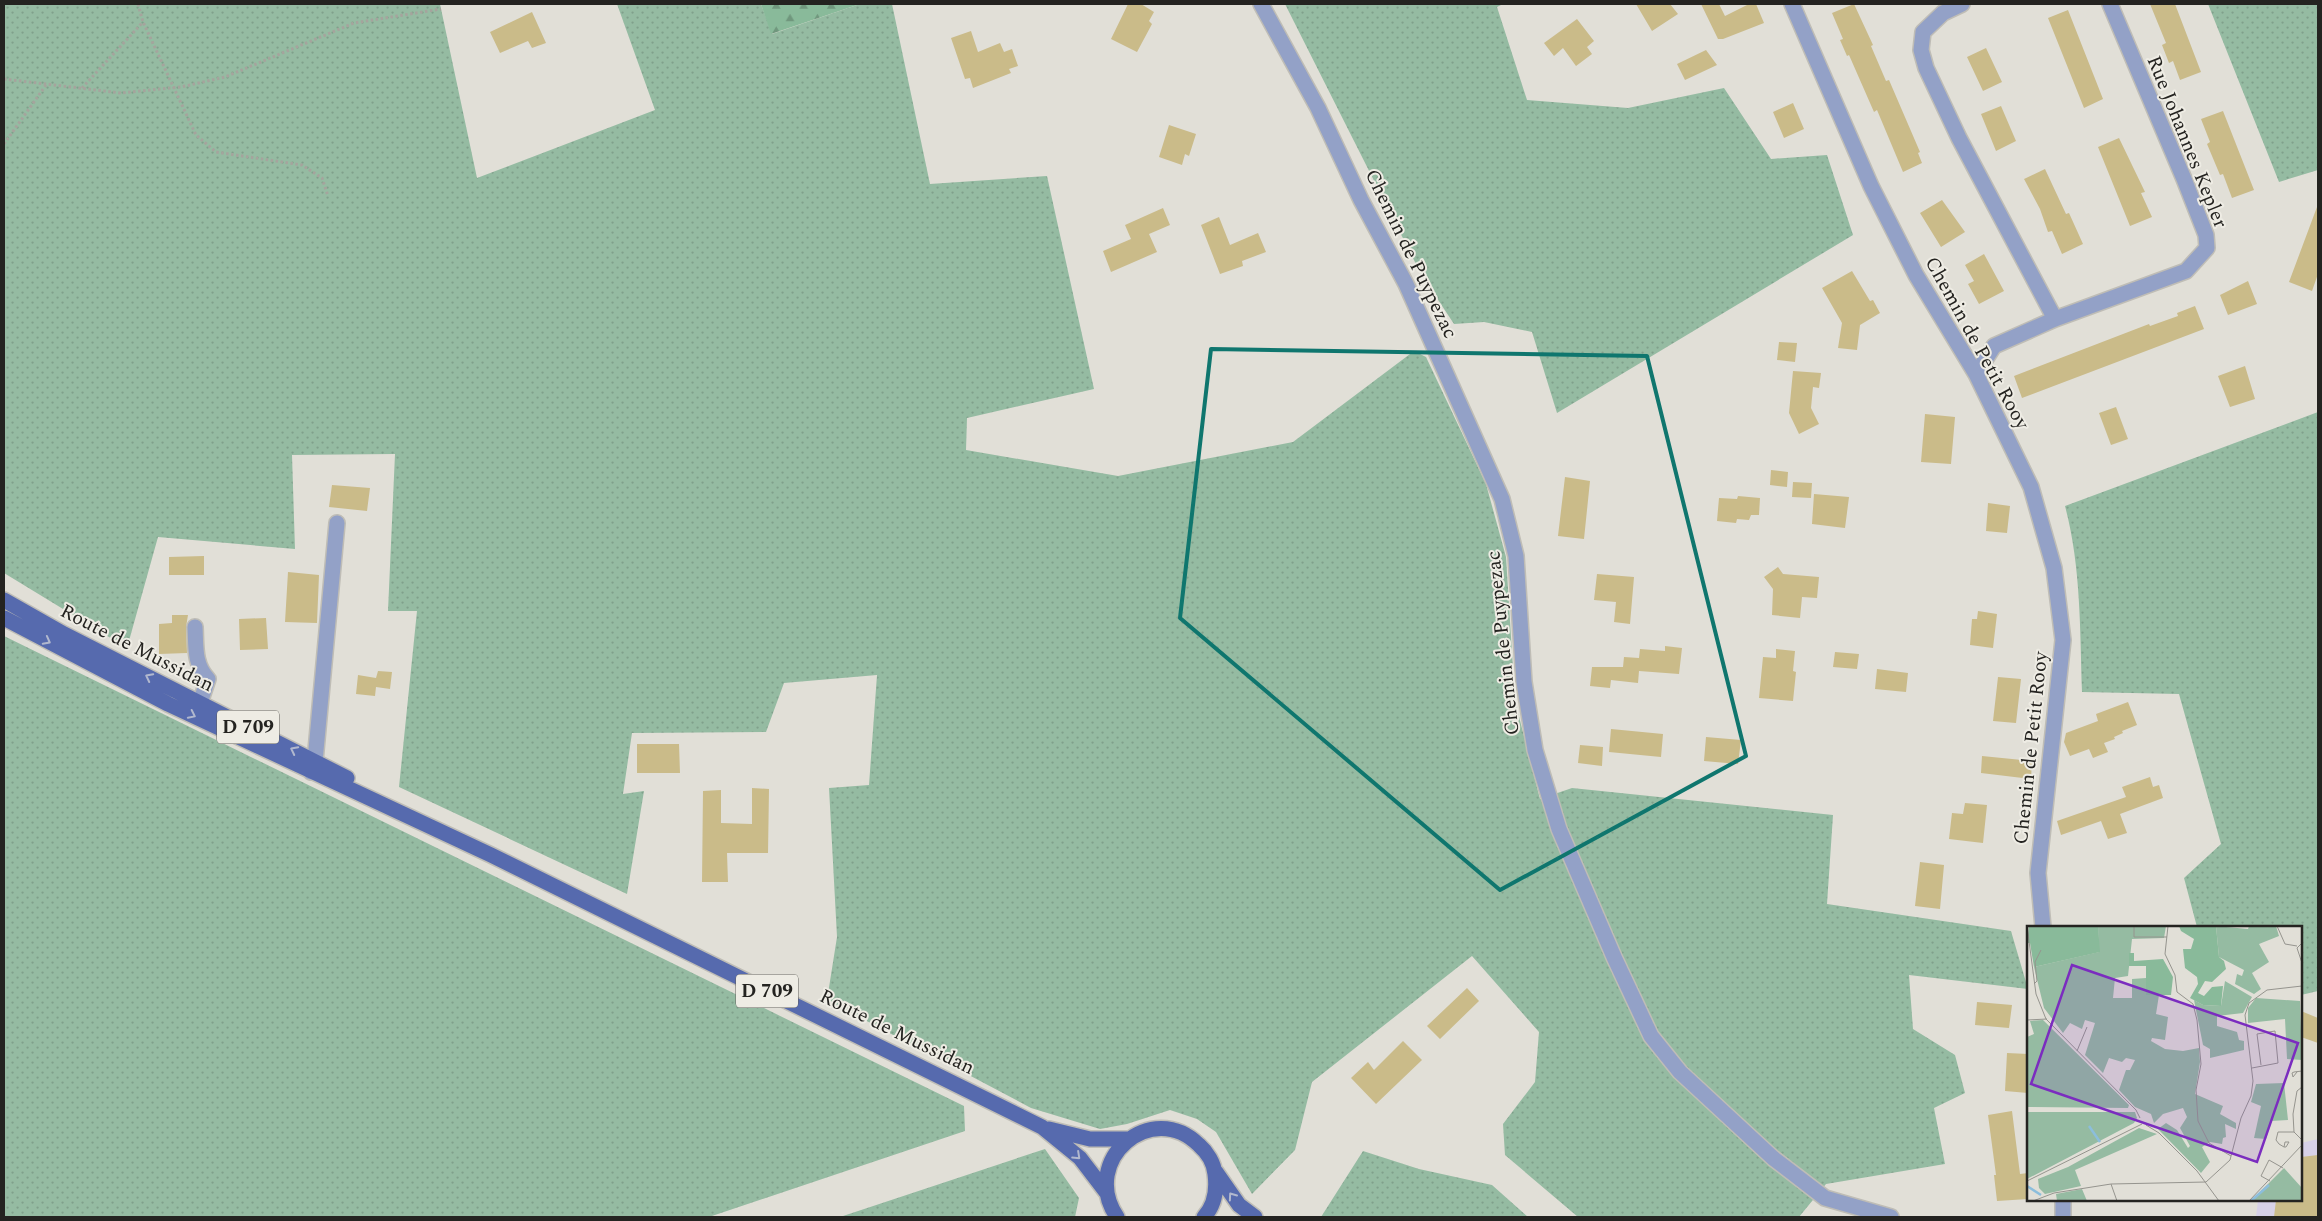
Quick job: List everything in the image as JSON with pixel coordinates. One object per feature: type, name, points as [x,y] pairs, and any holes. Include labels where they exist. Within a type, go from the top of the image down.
[{"type":"main road","name":"Route de Mussidan","points":[[4,600],[64,634],[200,702],[313,766],[491,856],[1042,1127],[1090,1139],[1130,1139]]},
{"type":"main road","name":"Route de Mussidan","points":[[4,618],[168,704],[313,766]]},
{"type":"main road","name":"Route de Mussidan","points":[[1042,1127],[1080,1158],[1106,1192]]},
{"type":"main road","points":[[1111,1214],[1106,1192],[1106,1176],[1111,1160],[1122,1144],[1138,1133],[1157,1129],[1176,1131],[1193,1139],[1207,1152],[1214,1170],[1216,1185],[1214,1200],[1204,1217]]},
{"type":"main road","points":[[1214,1170],[1239,1205],[1255,1217]]},
{"type":"street","name":"Chemin de Puypezac","points":[[1261,4],[1318,108],[1361,200],[1406,284],[1502,499],[1516,556],[1524,682],[1535,750],[1559,828],[1614,957],[1651,1036],[1680,1072],[1773,1158],[1825,1198],[1891,1217]]},
{"type":"street","name":"Chemin de Petit Rooy","points":[[1792,4],[1870,186],[1916,275],[1976,374],[2031,487],[2054,568],[2063,640],[2038,873],[2043,926]]},
{"type":"street","points":[[1962,4],[1943,12],[1923,32],[1921,50],[1926,68],[1959,138],[2055,319]]},
{"type":"street","name":"Rue Johannes Kepler","points":[[1976,374],[1994,346],[2055,319],[2186,271],[2207,248],[2206,235],[2184,179],[2110,4]]},
{"type":"street","points":[[313,766],[337,523]]},
{"type":"street","points":[[195,627],[196,653],[201,672],[208,679],[200,702]]},
{"type":"street","points":[[2063,1201],[2064,1217]]},
{"type":"path","points":[[138,4],[143,22],[196,135],[216,152],[302,165],[322,178],[328,196]]},
{"type":"path","points":[[4,80],[121,93],[173,88],[224,77],[354,24],[441,9]]},
{"type":"path","points":[[82,88],[143,22]]},
{"type":"path","points":[[4,144],[46,85]]},
{"type":"highlighted area","points":[[1211,349],[1647,356],[1746,756],[1500,890],[1180,618]]},
{"type":"shaded area","points":[[2318,1139],[2318,1217],[2256,1217],[2258,1201],[2302,1201],[2302,1143]]},
{"type":"green space","points":[[4,4],[440,4],[477,178],[655,110],[617,4],[761,4],[772,34],[860,4],[892,4],[930,184],[1047,176],[1094,389],[967,418],[966,450],[1118,476],[1293,442],[1414,351],[1426,357],[1486,484],[1506,557],[1515,701],[1540,799],[1572,788],[1833,815],[1827,904],[2011,931],[2027,989],[1909,975],[1913,1029],[1955,1055],[1965,1093],[1934,1108],[1945,1164],[1826,1184],[1799,1217],[1578,1217],[1505,1155],[1503,1124],[1535,1082],[1539,1032],[1472,956],[1312,1082],[1295,1150],[1252,1194],[1216,1132],[1197,1119],[1170,1110],[1127,1124],[1100,1129],[1031,1108],[827,1000],[837,937],[829,788],[869,785],[877,675],[784,683],[766,732],[632,733],[623,794],[644,791],[627,894],[399,787],[417,611],[388,611],[395,454],[292,455],[295,549],[158,537],[127,648],[4,573]]},
{"type":"green space","points":[[761,4],[860,4],[771,34]]},
{"type":"green space","points":[[1285,4],[1503,4],[1497,7],[1527,100],[1628,108],[1724,88],[1771,159],[1827,155],[1853,235],[1557,413],[1532,332],[1484,322],[1454,324],[1421,274]]},
{"type":"green space","points":[[2208,4],[2318,4],[2318,170],[2279,182]]},
{"type":"green space","points":[[2318,412],[2318,991],[2302,995],[2302,926],[2197,926],[2184,878],[2221,844],[2179,694],[2082,692],[2077,575],[2065,506]]},
{"type":"green space","points":[[4,636],[964,1106],[965,1131],[709,1217],[4,1217]]},
{"type":"green space","points":[[1045,1149],[1079,1198],[1075,1217],[840,1217]]},
{"type":"green space","points":[[1363,1151],[1419,1169],[1492,1185],[1528,1217],[1321,1217]]},
{"type":"building","points":[[1128,4],[1141,4],[1154,12],[1149,21],[1152,24],[1137,52],[1111,39]]},
{"type":"building","points":[[1636,4],[1670,4],[1678,14],[1652,31]]},
{"type":"building","points":[[1701,4],[1719,4],[1725,16],[1749,4],[1756,4],[1764,23],[1723,39],[1718,39]]},
{"type":"building","points":[[1854,4],[1873,45],[1871,46],[1886,81],[1889,80],[1920,152],[1918,153],[1922,163],[1903,172],[1877,110],[1874,112],[1849,55],[1847,56],[1840,40],[1843,39],[1832,13]]},
{"type":"building","points":[[2150,4],[2175,4],[2201,72],[2180,80],[2173,61],[2169,63],[2162,45],[2166,43]]},
{"type":"building","points":[[2068,10],[2103,99],[2084,108],[2048,18]]},
{"type":"building","points":[[532,12],[546,43],[532,48],[528,41],[500,53],[490,32]]},
{"type":"building","points":[[1577,19],[1594,41],[1587,47],[1592,54],[1576,66],[1563,48],[1554,56],[1544,43]]},
{"type":"building","points":[[971,31],[978,52],[1000,43],[1004,52],[1012,49],[1018,66],[1009,69],[1011,73],[973,88],[970,78],[965,79],[951,38]]},
{"type":"building","points":[[1986,48],[2002,82],[1983,91],[1967,57]]},
{"type":"building","points":[[1706,50],[1717,65],[1685,80],[1677,64]]},
{"type":"building","points":[[1793,103],[1804,129],[1784,138],[1773,112]]},
{"type":"building","points":[[2001,106],[2016,141],[1996,151],[1981,114]]},
{"type":"building","points":[[2223,111],[2254,190],[2232,198],[2223,174],[2220,175],[2207,144],[2210,142],[2201,119]]},
{"type":"building","points":[[1169,125],[1196,134],[1189,156],[1185,154],[1182,165],[1159,157]]},
{"type":"building","points":[[2119,138],[2145,192],[2141,193],[2152,217],[2130,226],[2098,147]]},
{"type":"building","points":[[2045,169],[2066,214],[2069,213],[2083,244],[2062,254],[2052,231],[2048,232],[2040,209],[2024,179]]},
{"type":"building","points":[[1942,200],[1965,232],[1941,247],[1920,213]]},
{"type":"building","points":[[2317,207],[2318,274],[2312,291],[2289,282]]},
{"type":"building","points":[[1163,208],[1170,225],[1149,234],[1157,252],[1111,272],[1103,251],[1131,239],[1125,225]]},
{"type":"building","points":[[1219,217],[1230,245],[1258,233],[1266,252],[1242,261],[1243,266],[1220,274],[1201,225]]},
{"type":"building","points":[[1984,254],[2004,291],[1979,304],[1968,284],[1974,281],[1965,265]]},
{"type":"building","points":[[1852,271],[1870,301],[1873,300],[1880,313],[1860,325],[1857,350],[1838,348],[1842,323],[1822,288]]},
{"type":"building","points":[[2248,281],[2257,304],[2228,315],[2220,295]]},
{"type":"building","points":[[2195,306],[2204,329],[2022,398],[2014,376],[2149,324],[2150,326],[2178,316],[2177,313]]},
{"type":"building","points":[[1779,342],[1797,343],[1795,362],[1777,360]]},
{"type":"building","points":[[2245,366],[2255,399],[2230,407],[2218,376]]},
{"type":"building","points":[[1793,371],[1821,373],[1819,388],[1813,387],[1811,408],[1819,424],[1799,434],[1789,413]]},
{"type":"building","points":[[2116,407],[2128,439],[2111,445],[2099,413]]},
{"type":"building","points":[[1925,414],[1955,417],[1951,464],[1921,462]]},
{"type":"building","points":[[1771,470],[1788,472],[1787,487],[1770,485]]},
{"type":"building","points":[[1565,477],[1590,481],[1584,539],[1558,536]]},
{"type":"building","points":[[1793,482],[1812,483],[1811,498],[1792,497]]},
{"type":"building","points":[[332,485],[370,488],[367,511],[329,507]]},
{"type":"building","points":[[1814,494],[1849,497],[1845,528],[1812,524]]},
{"type":"building","points":[[1738,496],[1760,498],[1759,515],[1751,515],[1749,520],[1737,519],[1736,523],[1717,521],[1719,498],[1737,499]]},
{"type":"building","points":[[1988,503],[2010,506],[2007,533],[1986,531]]},
{"type":"building","points":[[204,556],[204,575],[169,575],[169,557]]},
{"type":"building","points":[[1778,567],[1783,574],[1819,577],[1817,598],[1802,597],[1800,618],[1772,615],[1773,589],[1764,577]]},
{"type":"building","points":[[288,572],[319,575],[317,623],[285,622]]},
{"type":"building","points":[[1597,574],[1634,577],[1630,624],[1614,622],[1616,602],[1594,600]]},
{"type":"building","points":[[1978,611],[1997,614],[1993,648],[1970,645],[1972,619],[1977,619]]},
{"type":"building","points":[[172,615],[188,615],[186,627],[187,653],[159,654],[159,624],[172,623]]},
{"type":"building","points":[[266,618],[268,649],[240,650],[239,619]]},
{"type":"building","points":[[1665,646],[1682,648],[1679,674],[1639,671],[1638,683],[1611,680],[1610,688],[1590,686],[1592,667],[1623,667],[1624,657],[1639,658],[1640,649],[1665,651]]},
{"type":"building","points":[[1776,649],[1795,651],[1793,671],[1796,672],[1793,701],[1759,698],[1763,657],[1776,658]]},
{"type":"building","points":[[1835,652],[1859,654],[1857,669],[1833,667]]},
{"type":"building","points":[[1877,669],[1908,673],[1906,692],[1875,689]]},
{"type":"building","points":[[378,671],[392,672],[390,689],[376,687],[375,696],[356,694],[358,675],[376,678]]},
{"type":"building","points":[[1998,677],[2021,679],[2016,723],[1993,721]]},
{"type":"building","points":[[2128,702],[2137,725],[2122,731],[2123,733],[2114,737],[2115,739],[2104,743],[2108,752],[2093,758],[2089,749],[2070,756],[2064,742],[2066,733],[2098,721],[2096,714]]},
{"type":"building","points":[[1611,729],[1663,734],[1661,757],[1609,752]]},
{"type":"building","points":[[1706,737],[1741,740],[1738,764],[1704,761]]},
{"type":"building","points":[[637,744],[679,744],[680,773],[637,773]]},
{"type":"building","points":[[1580,745],[1603,747],[1602,766],[1578,763]]},
{"type":"building","points":[[1982,756],[2032,761],[2031,779],[1981,773]]},
{"type":"building","points":[[2150,777],[2153,787],[2159,785],[2163,798],[2120,814],[2127,833],[2108,839],[2101,821],[2061,835],[2057,821],[2126,797],[2122,787]]},
{"type":"building","points":[[752,788],[769,789],[768,853],[727,853],[728,882],[702,882],[703,791],[721,790],[721,823],[752,824]]},
{"type":"building","points":[[1965,803],[1987,805],[1983,843],[1949,839],[1952,813],[1963,814]]},
{"type":"building","points":[[1920,862],[1944,865],[1940,909],[1915,906]]},
{"type":"building","points":[[1467,988],[1479,1001],[1440,1039],[1427,1026]]},
{"type":"building","points":[[1977,1002],[2012,1005],[2009,1028],[1975,1025]]},
{"type":"building","points":[[2302,1011],[2318,1018],[2318,1043],[2302,1037]]},
{"type":"building","points":[[1403,1041],[1422,1060],[1376,1104],[1351,1078],[1368,1062],[1374,1070]]},
{"type":"building","points":[[2007,1053],[2027,1054],[2027,1093],[2005,1091]]},
{"type":"building","points":[[2012,1111],[2020,1174],[2027,1173],[2027,1199],[1997,1201],[1994,1175],[1996,1175],[1988,1115]]},
{"type":"building","points":[[2318,1155],[2318,1217],[2274,1217],[2276,1201],[2302,1201],[2302,1157]]}]
